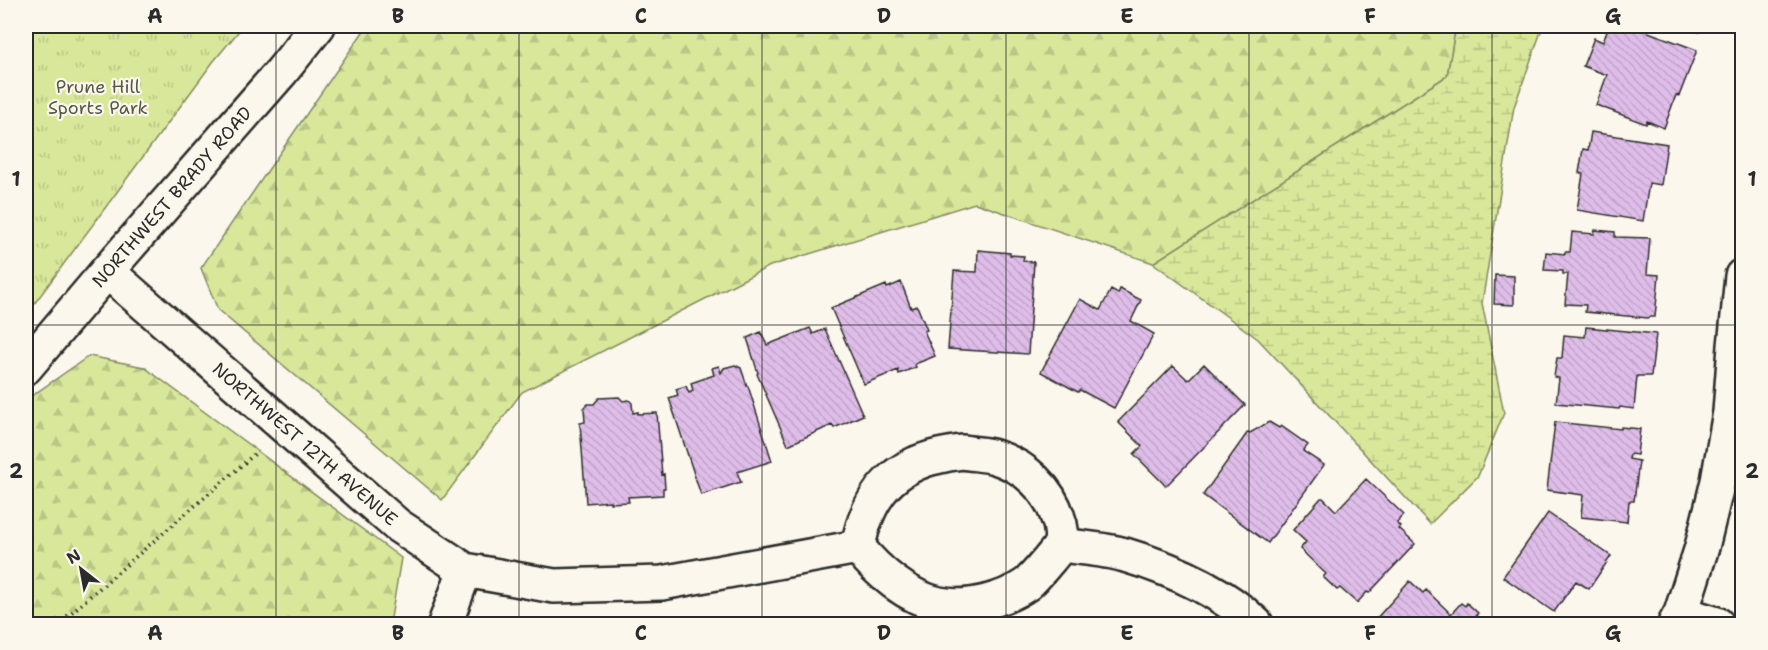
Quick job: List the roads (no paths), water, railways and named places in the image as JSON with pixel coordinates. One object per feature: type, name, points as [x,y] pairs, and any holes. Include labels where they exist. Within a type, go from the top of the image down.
[{"type":"street","name":"NORTHWEST BRADY ROAD","points":[[26,367],[282,71],[318,26]]},
{"type":"street","name":"NORTHWEST 12TH AVENUE","points":[[107,271],[397,525],[465,570]]},
{"type":"street","points":[[1717,624],[1678,619],[1702,547],[1718,481],[1730,412],[1743,276]]},
{"type":"street","points":[[963,452],[996,457],[1023,470],[1047,493],[1056,510],[1061,544],[1028,583],[995,599],[960,606],[939,604],[910,592],[890,580],[868,560],[858,547],[866,514],[881,490],[892,478],[919,461],[947,453],[963,452]]},
{"type":"street","points":[[1061,544],[1124,555],[1161,568],[1203,586],[1256,624]]},
{"type":"street","points":[[445,624],[465,570],[554,586],[662,583],[858,547]]},
{"type":"park label","name":"Prune Hill Sports Park","points":[[98,97]]}]
